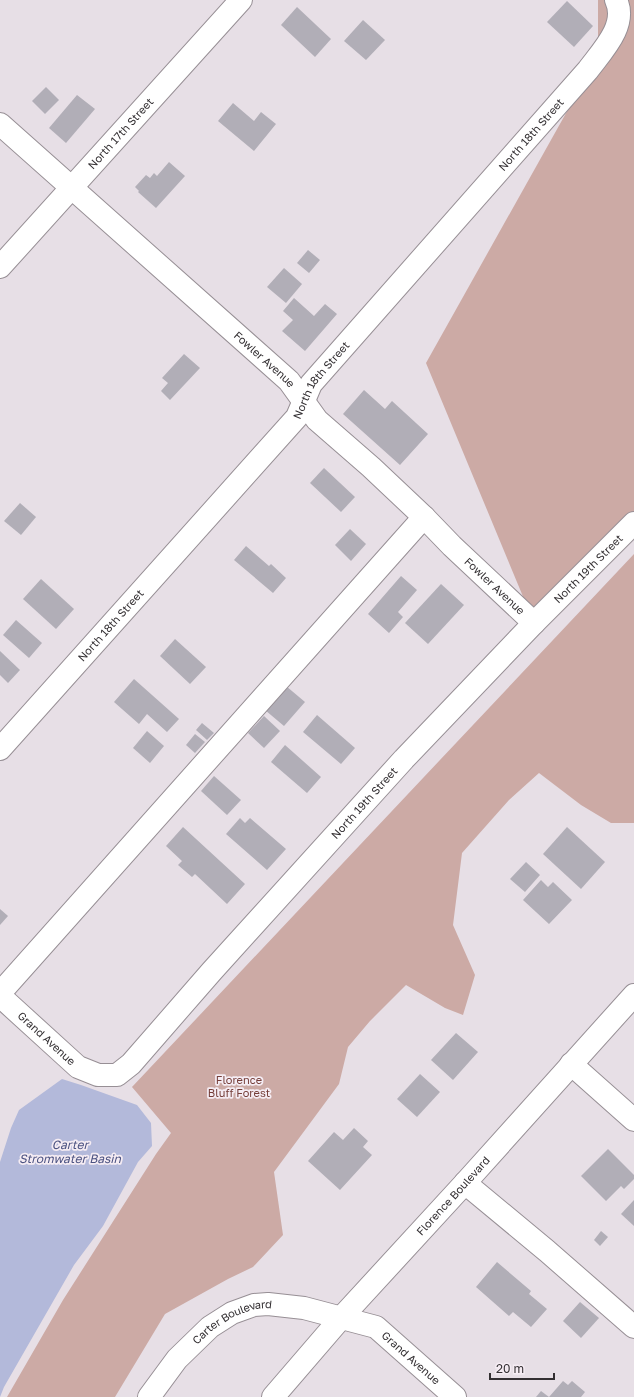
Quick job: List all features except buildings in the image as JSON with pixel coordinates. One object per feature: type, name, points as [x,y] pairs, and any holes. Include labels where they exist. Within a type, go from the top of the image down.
[{"type":"street","name":"North 17th Street","points":[[0,267],[241,0]]},
{"type":"street","name":"North 18th Street","points":[[0,750],[297,417],[311,384],[588,70],[613,37],[617,24],[619,6],[616,0]]},
{"type":"street","name":"Fowler Avenue","points":[[0,124],[289,381],[317,420],[371,466],[452,546],[534,623]]},
{"type":"street","points":[[0,995],[424,517]]},
{"type":"street","name":"North 19th Street","points":[[98,1075],[117,1076],[131,1064],[212,971],[398,765],[534,623],[634,523]]},
{"type":"street","name":"Grand Avenue","points":[[0,995],[78,1067],[98,1075]]},
{"type":"street","name":"Florence Boulevard","points":[[273,1397],[341,1318],[634,995]]},
{"type":"street","points":[[571,1064],[634,1120]]},
{"type":"street","points":[[465,1183],[547,1251],[634,1327]]},
{"type":"street","name":"Carter Boulevard","points":[[149,1397],[177,1359],[210,1327],[232,1313],[254,1305],[268,1304],[304,1308],[341,1318]]},
{"type":"street","name":"Grand Avenue","points":[[341,1318],[376,1327],[455,1397]]},
{"type":"green space","points":[[598,0],[634,0],[634,532],[534,623],[426,363],[598,56]]},
{"type":"green space","name":"Florence Bluff Forest","points":[[634,554],[634,823],[611,823],[581,805],[539,773],[509,800],[462,853],[453,925],[475,975],[463,1015],[445,1008],[406,985],[370,1021],[348,1047],[339,1084],[274,1172],[283,1235],[253,1267],[165,1314],[115,1397],[7,1397],[63,1300],[171,1133],[132,1087]]},
{"type":"water","name":"Carter Stromwater Basin","points":[[62,1079],[137,1105],[151,1123],[152,1146],[138,1162],[103,1226],[74,1265],[4,1387],[0,1397],[0,1162],[11,1128],[19,1110]]}]
